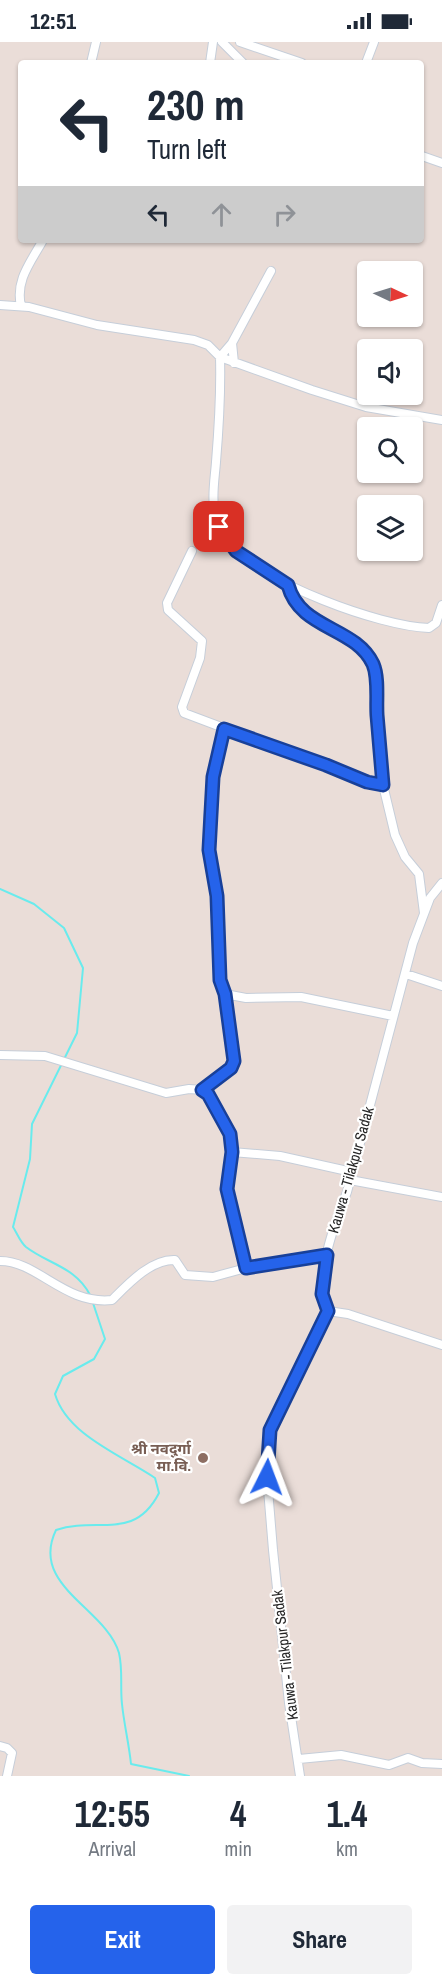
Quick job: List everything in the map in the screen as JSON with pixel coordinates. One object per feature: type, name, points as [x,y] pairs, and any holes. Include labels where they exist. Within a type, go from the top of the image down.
[{"type":"street","points":[[92,60],[96,42]]},
{"type":"street","points":[[210,60],[213,42]]},
{"type":"street","points":[[222,42],[240,60]]},
{"type":"street","points":[[240,42],[293,60]]},
{"type":"street","points":[[367,60],[374,42]]},
{"type":"street","points":[[424,157],[442,163]]},
{"type":"street","points":[[21,306],[18,292],[20,282],[41,243]]},
{"type":"street","points":[[271,271],[232,342],[220,357],[222,393],[214,505],[219,527],[236,551],[306,595],[418,628],[429,628],[436,623],[442,605]]},
{"type":"street","points":[[0,305],[21,306],[97,325],[194,340],[208,345],[220,357],[234,363],[366,408],[442,420]]},
{"type":"street","points":[[232,342],[234,363]]},
{"type":"street","points":[[192,551],[166,603],[168,610],[202,641],[200,658],[182,706],[184,713],[189,717],[326,765],[367,782],[383,785]]},
{"type":"street","points":[[288,585],[291,597],[300,609],[321,626],[356,642],[373,664],[383,785],[395,835],[405,857],[419,874],[424,914]]},
{"type":"street","points":[[0,1055],[45,1056],[166,1093],[202,1090],[231,1068],[234,1061],[225,994],[221,987],[217,952],[217,896],[209,850],[209,815],[213,777],[224,729]]},
{"type":"street","name":"Kauwa - Tilakpur Sadak","points":[[300,1776],[289,1703],[273,1550],[267,1477],[270,1430],[328,1311],[322,1294],[327,1255],[351,1176],[413,942],[430,898],[442,883]]},
{"type":"street","points":[[406,974],[442,986]]},
{"type":"street","points":[[225,994],[246,998],[301,997],[393,1016]]},
{"type":"street","points":[[202,1090],[208,1094],[230,1134],[232,1152],[227,1189],[246,1268]]},
{"type":"street","points":[[232,1152],[280,1156],[351,1176],[442,1197]]},
{"type":"street","points":[[0,1261],[9,1261],[25,1268],[79,1298],[112,1300],[128,1284],[163,1260],[175,1260],[185,1275],[213,1277],[246,1268],[327,1255]]},
{"type":"street","points":[[328,1311],[348,1314],[442,1345]]},
{"type":"street","points":[[0,1746],[7,1748],[12,1754],[7,1776]]},
{"type":"street","points":[[299,1759],[341,1755],[389,1764],[408,1758],[422,1763],[442,1764]]},
{"type":"waterway","points":[[0,889],[34,904],[64,928],[83,968],[77,1033],[32,1124],[30,1159],[13,1227],[26,1247],[69,1272],[77,1278],[90,1295]]},
{"type":"waterway","points":[[93,1303],[105,1339],[94,1359],[63,1376],[55,1394],[61,1408],[83,1433],[155,1478],[159,1493],[149,1508],[126,1523],[71,1526],[56,1530],[50,1550],[53,1567],[72,1596],[111,1637],[119,1653],[122,1704],[131,1764],[189,1776]]},
{"type":"place","name":"श्री नवदुर्गा मा.वि.","points":[[203,1458]]},
{"type":"route","points":[[219,527],[228,543],[236,551],[288,585],[291,597],[300,609],[321,626],[356,642],[373,664],[383,785],[367,782],[224,729],[213,777],[209,815],[209,850],[217,896],[217,952],[220,980],[225,994],[234,1061],[231,1068],[212,1080],[202,1090],[208,1094],[230,1134],[232,1152],[227,1189],[246,1268],[327,1255],[322,1294],[328,1311],[270,1430],[267,1477]]}]
